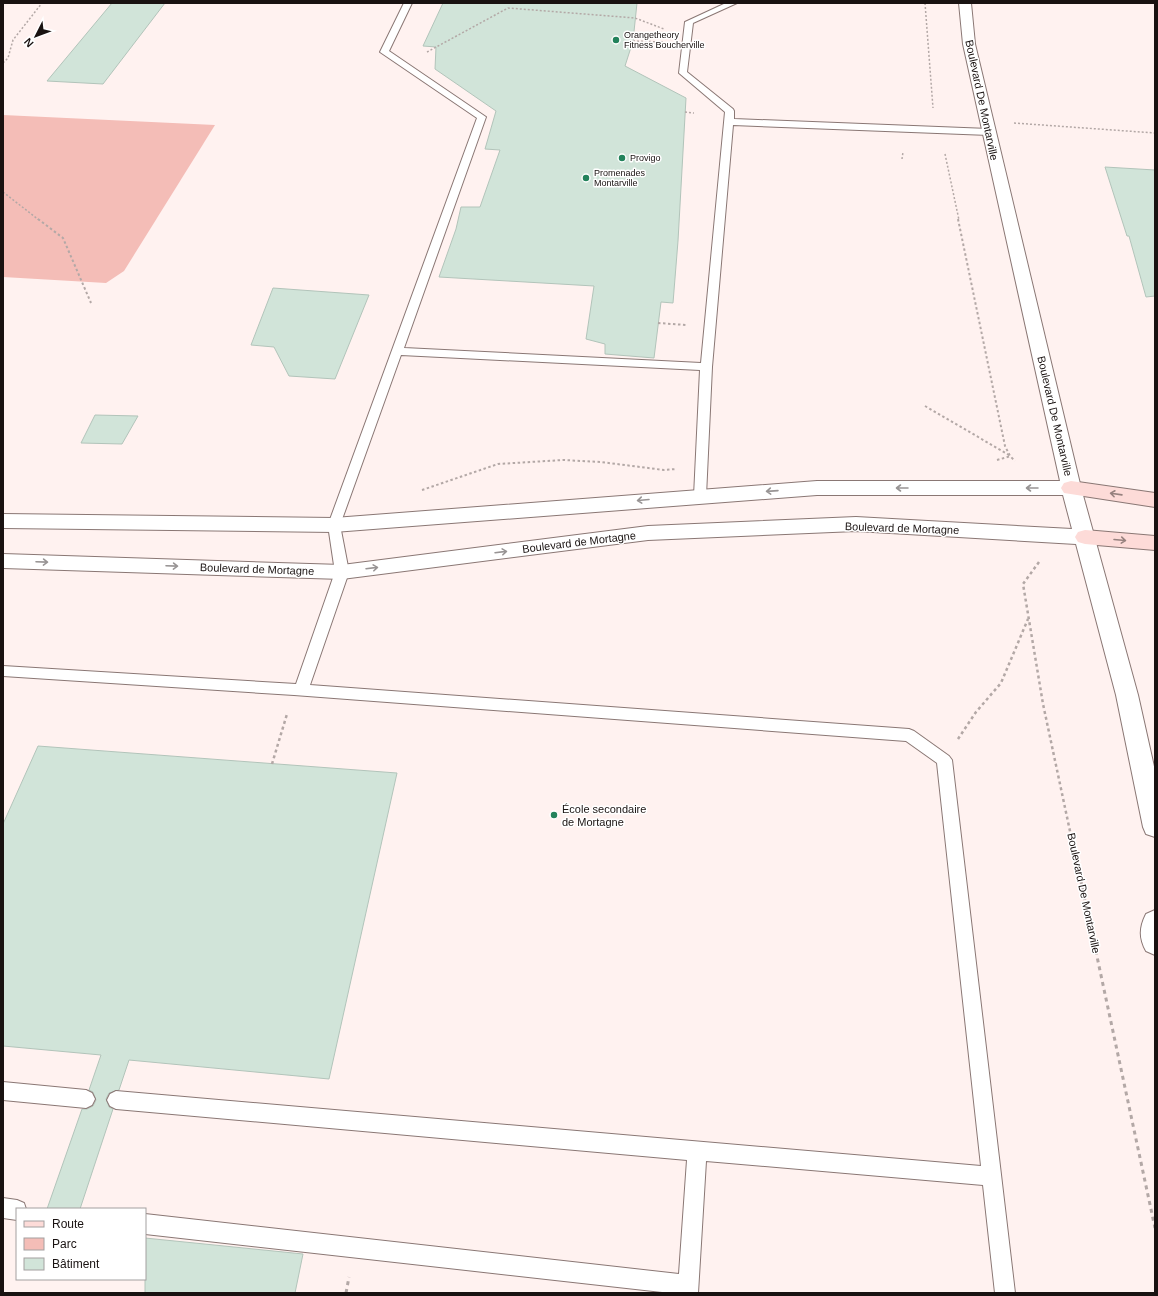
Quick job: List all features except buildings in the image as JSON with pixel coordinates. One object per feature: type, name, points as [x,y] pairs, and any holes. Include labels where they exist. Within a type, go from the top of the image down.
[{"type":"main road","points":[[1071,488],[1155,500]]},
{"type":"main road","name":"Boulevard de Mortagne","points":[[1085,537],[1155,542]]},
{"type":"street","name":"Boulevard De Montarville","points":[[965,3],[969,44],[1071,488],[1127,695],[1155,827]]},
{"type":"street","points":[[3,521],[334,525],[817,488],[1071,488]]},
{"type":"street","name":"Boulevard de Mortagne","points":[[3,561],[342,572],[648,533],[856,524],[1085,537]]},
{"type":"street","points":[[1155,922],[1153,932],[1155,943]]},
{"type":"lane","points":[[297,689],[342,572],[334,525],[482,118],[384,52],[408,3]]},
{"type":"lane","points":[[700,496],[706,367],[730,111],[683,73],[689,22],[733,3]]},
{"type":"lane","points":[[729,122],[988,126]]},
{"type":"lane","points":[[397,351],[706,367]]},
{"type":"lane","points":[[3,671],[297,689],[908,735],[944,760],[1005,1293]]},
{"type":"lane","points":[[3,1091],[86,1099]]},
{"type":"lane","points":[[116,1100],[992,1176]]},
{"type":"lane","points":[[146,1224],[689,1289],[697,1151]]},
{"type":"lane","points":[[3,1208],[16,1210]]},
{"type":"path","points":[[3,63],[8,58],[13,40],[42,3]]},
{"type":"path","points":[[925,3],[931,97],[934,110]]},
{"type":"path","points":[[402,65],[508,8],[635,18],[687,38]]},
{"type":"path","points":[[632,41],[667,42]]},
{"type":"path","points":[[988,126],[1155,133]]},
{"type":"path","points":[[944,151],[1005,446],[1010,456]]},
{"type":"path","points":[[3,192],[63,238],[91,303]]},
{"type":"path","points":[[925,406],[1010,456],[1020,466]]},
{"type":"path","points":[[418,491],[498,464],[563,460],[601,462],[664,470],[682,469]]},
{"type":"path","name":"Boulevard De Montarville","points":[[1039,563],[1022,584],[1028,619],[1043,704],[1155,1228]]},
{"type":"path","points":[[944,760],[976,712],[1001,683],[1028,619]]},
{"type":"path","points":[[272,764],[297,689]]},
{"type":"green space","points":[[3,115],[215,125],[124,271],[106,283],[3,277]]},
{"type":"place","name":"Orangetheory Fitness Boucherville","points":[[616,40]]},
{"type":"place","name":"Provigo","points":[[622,158]]},
{"type":"place","name":"Promenades Montarville","points":[[586,178]]},
{"type":"place","name":"École secondaire de Mortagne","points":[[554,815]]}]
